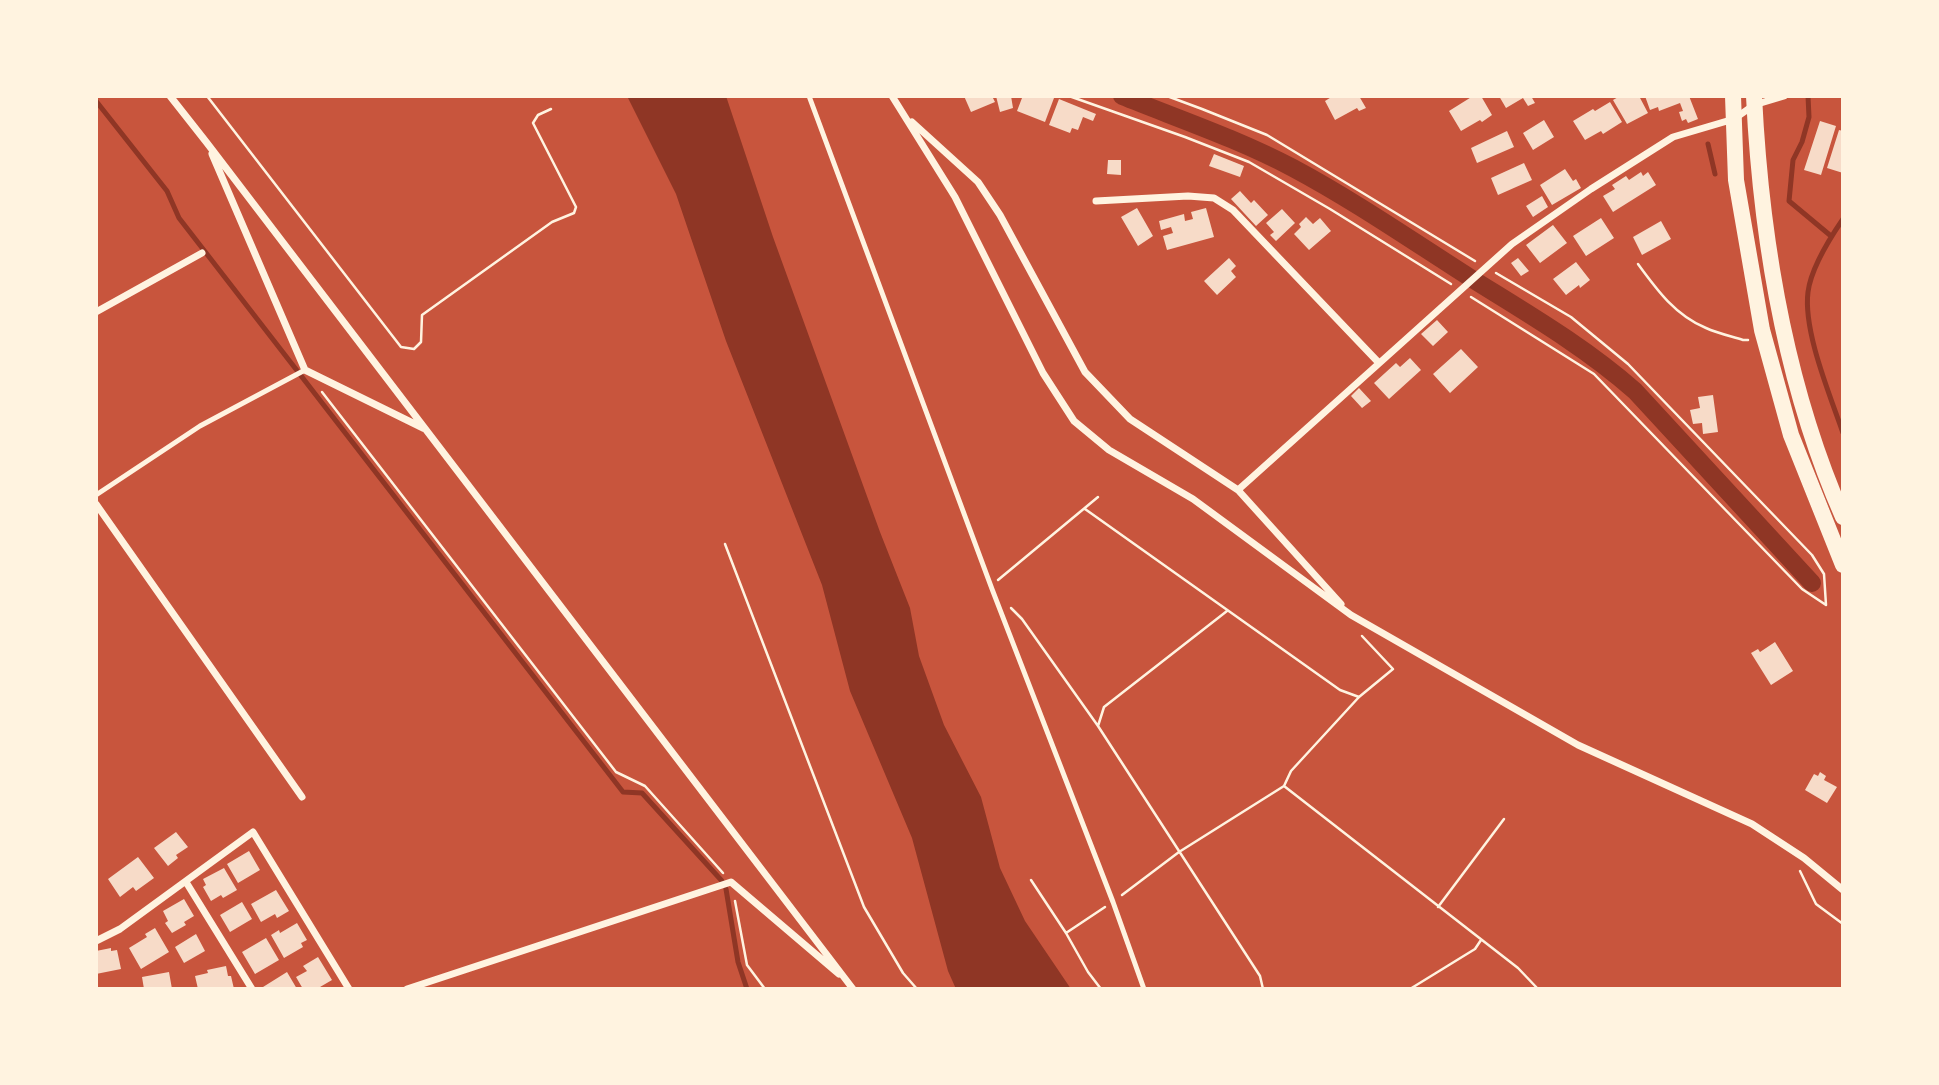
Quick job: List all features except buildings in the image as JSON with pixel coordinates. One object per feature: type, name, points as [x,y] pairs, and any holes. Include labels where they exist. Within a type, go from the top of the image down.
[{"type":"highway","points":[[1733,96],[1737,180],[1762,330],[1791,435],[1843,565]]},
{"type":"highway","points":[[1754,101],[1763,216],[1777,304],[1805,416],[1843,517]]},
{"type":"street","points":[[170,96],[851,986]]},
{"type":"street","points":[[892,96],[955,197],[1043,373],[1074,421],[1109,450],[1193,499],[1351,615],[1578,745],[1752,824],[1843,890]]},
{"type":"street","points":[[1238,490],[1512,244],[1673,137],[1734,119],[1754,101],[1784,96]]},
{"type":"street","points":[[904,114],[978,182],[1000,215],[1085,372],[1130,419],[1238,490],[1351,615]]},
{"type":"street","points":[[207,143],[305,370],[426,429]]},
{"type":"street","points":[[1096,201],[1188,196],[1214,198],[1233,210],[1379,363]]},
{"type":"street","points":[[96,312],[202,253]]},
{"type":"street","points":[[96,504],[302,797]]},
{"type":"street","points":[[97,940],[120,929],[253,832],[349,989]]},
{"type":"street","points":[[186,882],[252,989]]},
{"type":"street","points":[[407,989],[731,882],[851,986]]},
{"type":"lane","points":[[809,96],[1144,989]]},
{"type":"lane","points":[[96,495],[200,426],[305,370]]},
{"type":"path","points":[[207,96],[401,347],[414,349],[421,342],[422,315],[552,222],[574,213],[576,206],[533,123],[538,115],[551,109]]},
{"type":"path","points":[[1069,96],[1249,162],[1330,209],[1594,374],[1802,589],[1826,605],[1824,574],[1812,555],[1628,364],[1571,317],[1267,135],[1167,96]]},
{"type":"path","points":[[1638,264],[1671,306],[1704,327],[1743,341],[1751,340]]},
{"type":"path","points":[[322,391],[616,772],[645,786],[731,882],[747,965],[765,989]]},
{"type":"path","points":[[1098,497],[998,580],[992,589],[1022,619],[1098,726],[1260,976],[1263,989]]},
{"type":"path","points":[[1084,508],[1340,690],[1359,697]]},
{"type":"path","points":[[725,544],[864,907],[903,973],[917,989]]},
{"type":"path","points":[[1098,726],[1104,707],[1227,611]]},
{"type":"path","points":[[1179,852],[1284,786],[1291,771],[1359,697],[1393,669],[1356,629],[1351,615]]},
{"type":"path","points":[[1284,786],[1518,968],[1538,989]]},
{"type":"path","points":[[1438,907],[1504,819]]},
{"type":"path","points":[[1790,849],[1816,904],[1843,924]]},
{"type":"path","points":[[1031,880],[1101,989]]},
{"type":"path","points":[[1409,989],[1475,949],[1481,939]]},
{"type":"shaded area","points":[[627,96],[726,96],[773,237],[910,608],[919,656],[944,725],[981,797],[1000,868],[1025,921],[1071,989],[956,989],[948,971],[912,838],[850,691],[822,585],[726,341],[676,194]]},
{"type":"waterway","points":[[1122,96],[1230,139],[1315,180],[1575,344],[1635,391],[1812,583]]},
{"type":"waterway","points":[[1808,96],[1809,117],[1802,142],[1793,160],[1789,201],[1831,236]]},
{"type":"waterway","points":[[96,101],[167,191],[179,218],[623,792],[642,793],[722,881]]},
{"type":"waterway","points":[[1708,144],[1715,174]]},
{"type":"waterway","points":[[1843,219],[1817,263],[1808,292],[1813,344],[1843,433]]},
{"type":"waterway","points":[[726,889],[738,962],[747,989]]}]
